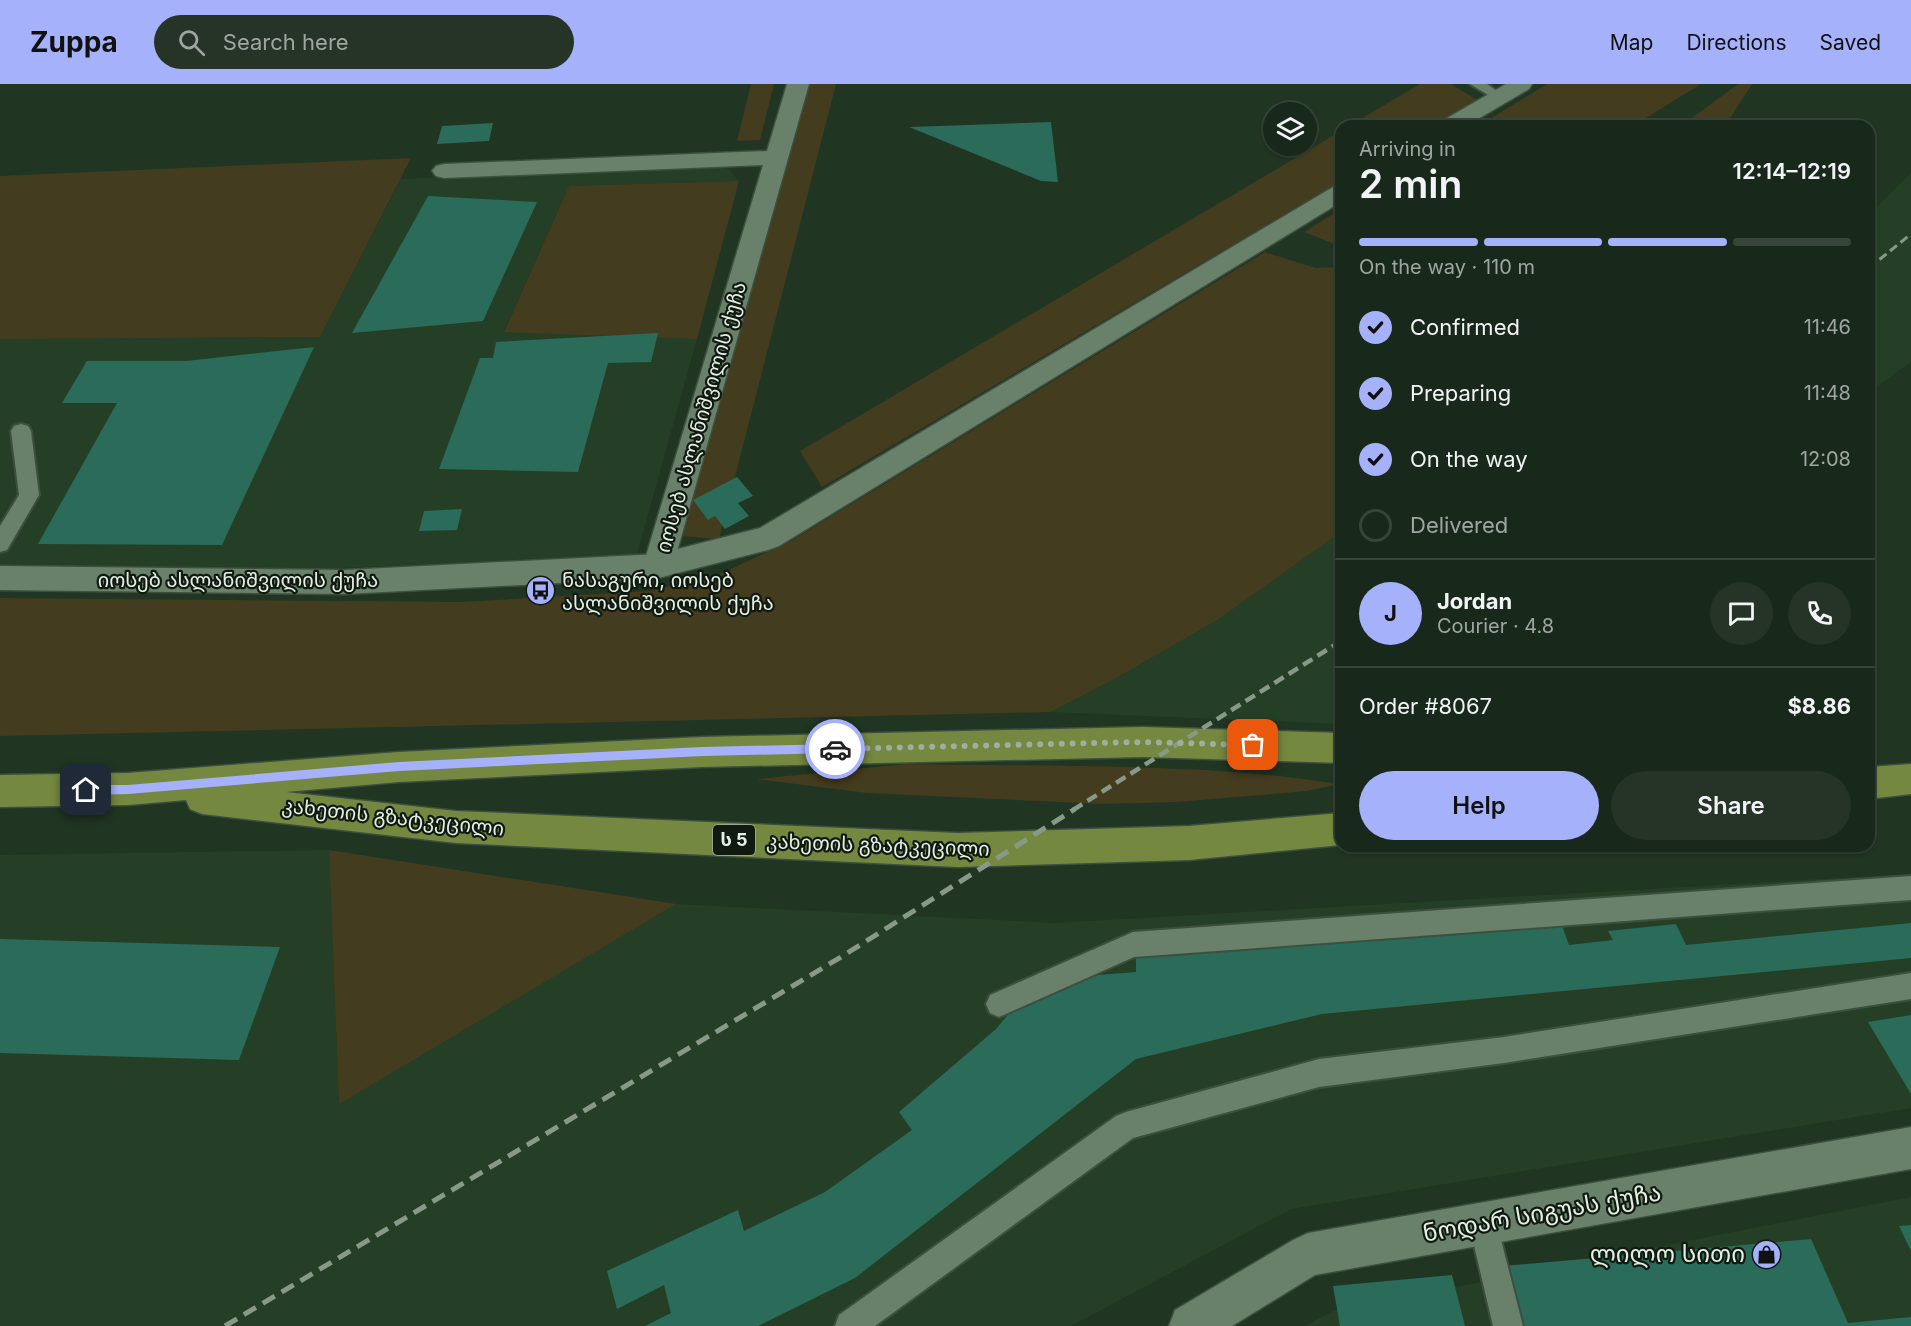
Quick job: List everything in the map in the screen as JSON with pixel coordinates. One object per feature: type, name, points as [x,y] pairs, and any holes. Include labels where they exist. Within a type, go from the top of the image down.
[{"type":"highway","name":"კახეთის გზატკეცილი","points":[[0,791],[128,789],[399,766],[702,752],[1143,742],[1335,748]]},
{"type":"highway","points":[[1875,768],[1911,771]]},
{"type":"highway","points":[[1875,782],[1911,779]]},
{"type":"highway","name":"კახეთის გზატკეცილი","points":[[128,789],[456,826],[958,850],[1189,843],[1335,831]]},
{"type":"street","name":"იოსებ ასლანიშვილის ქუჩა","points":[[0,578],[345,582],[658,566],[798,84]]},
{"type":"street","points":[[1460,120],[1521,84]]},
{"type":"street","points":[[444,171],[776,158]]},
{"type":"street","points":[[658,566],[768,538],[1335,196]]},
{"type":"street","name":"ნოდარ სიგუას ქუჩა","points":[[1191,1326],[1308,1255],[1911,1148]]},
{"type":"lane","points":[[1477,84],[1498,97]]},
{"type":"lane","points":[[0,544],[29,495],[21,432]]},
{"type":"lane","points":[[999,1004],[1133,945],[1911,888]]},
{"type":"lane","points":[[850,1326],[1126,1126],[1319,1073],[1504,1050],[1911,986]]},
{"type":"lane","points":[[1483,1224],[1508,1326]]},
{"type":"shaded area","points":[[751,84],[774,84],[760,140],[737,141]]},
{"type":"shaded area","points":[[808,84],[836,84],[719,539],[681,536]]},
{"type":"shaded area","points":[[1420,84],[1451,84],[1477,100],[1444,120],[1359,120]]},
{"type":"shaded area","points":[[1547,84],[1701,84],[1643,120],[1488,120]]},
{"type":"shaded area","points":[[1738,84],[1752,84],[1729,120],[1689,120]]},
{"type":"shaded area","points":[[1335,135],[1335,185],[822,487],[800,451],[1299,156],[1317,156],[1317,145]]},
{"type":"shaded area","points":[[411,158],[320,337],[0,339],[0,176]]},
{"type":"shaded area","points":[[726,166],[739,181],[569,186],[504,331],[697,339],[637,554],[257,572],[0,566],[0,339],[320,337],[401,179]]},
{"type":"shaded area","points":[[1911,173],[1911,362],[1875,388],[1875,208]]},
{"type":"shaded area","points":[[739,181],[697,339],[504,332],[569,186]]},
{"type":"shaded area","points":[[1335,213],[1335,243],[1304,232]]},
{"type":"shaded area","points":[[1265,252],[1316,268],[1335,267],[1335,536],[1219,619],[1113,680],[1050,712],[0,736],[0,598],[461,602],[650,591],[720,574],[791,541]]},
{"type":"shaded area","points":[[1335,536],[1335,724],[1050,712],[1113,680],[1219,619]]},
{"type":"shaded area","points":[[906,764],[1178,769],[1286,777],[1335,785],[1307,791],[1177,802],[1102,804],[867,793],[756,779]]},
{"type":"shaded area","points":[[329,850],[339,1103],[676,904],[1056,923],[1911,874],[1911,1108],[1291,1209],[1071,1326],[0,1326],[0,855]]},
{"type":"shaded area","points":[[329,850],[676,904],[339,1104]]},
{"type":"shaded area","name":"ლილო სითი","points":[[1911,1197],[1911,1326],[1305,1326],[1333,1311]]},
{"type":"building","points":[[1051,122],[1058,182],[1041,181],[909,127]]},
{"type":"building","points":[[493,123],[489,141],[437,144],[442,126]]},
{"type":"building","points":[[428,196],[537,202],[483,321],[352,333]]},
{"type":"building","points":[[658,333],[651,362],[608,363],[578,472],[439,469],[480,358],[493,358],[496,342]]},
{"type":"building","points":[[314,347],[222,545],[38,544],[117,403],[62,403],[87,361],[186,361]]},
{"type":"building","points":[[737,477],[753,496],[738,503],[749,516],[725,529],[715,516],[708,520],[693,500]]},
{"type":"building","points":[[462,509],[457,530],[419,531],[424,511]]},
{"type":"building","points":[[1560,920],[1569,945],[1613,940],[1608,931],[1676,924],[1686,945],[1911,923],[1911,958],[1322,1014],[1136,1059],[855,1278],[758,1326],[645,1326],[671,1313],[664,1285],[617,1309],[607,1271],[738,1210],[744,1231],[825,1192],[912,1130],[899,1112],[996,1029],[1016,1005],[1098,975],[1136,972],[1136,958]]},
{"type":"building","points":[[0,939],[280,947],[239,1060],[0,1053]]},
{"type":"building","points":[[1911,1015],[1911,1094],[1868,1022]]},
{"type":"building","points":[[1911,1225],[1911,1251],[1899,1226]]},
{"type":"building","points":[[1811,1239],[1848,1323],[1911,1317],[1911,1326],[1521,1326],[1503,1266]]},
{"type":"building","points":[[1452,1275],[1465,1326],[1340,1326],[1333,1286]]},
{"type":"railway","points":[[1875,263],[1911,234]]},
{"type":"railway","points":[[1073,810],[1335,645]]},
{"type":"railway","points":[[225,1326],[841,957],[1075,809]]},
{"type":"way so far","points":[[835,749],[1143,742],[1253,745]]},
{"type":"place","name":"ნასაგური, იოსებ ასლანიშვილის ქუჩა","points":[[541,591]]},
{"type":"place","name":"ლილო სითი","points":[[1766,1254]]},
{"type":"route","points":[[86,790],[128,789],[399,766],[702,752],[835,749]]}]
